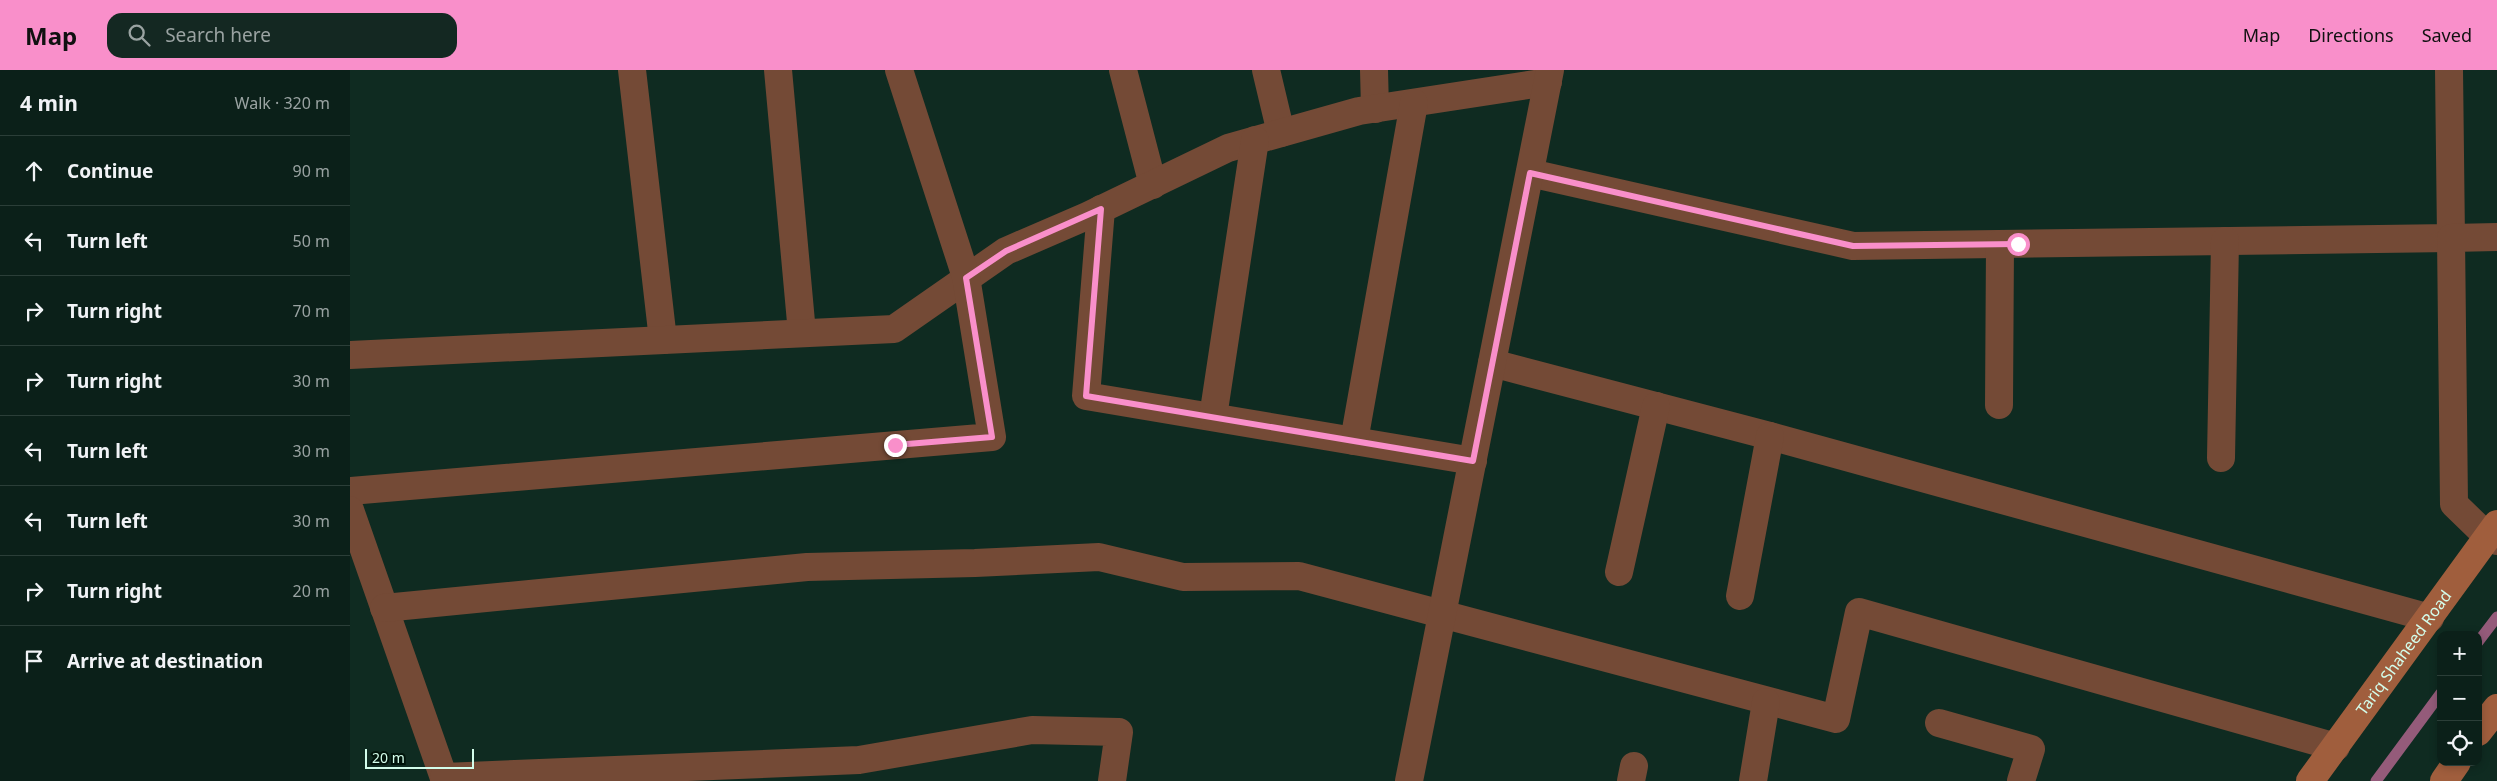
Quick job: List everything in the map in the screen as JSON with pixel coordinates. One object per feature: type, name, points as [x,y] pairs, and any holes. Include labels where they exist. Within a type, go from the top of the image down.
[{"type":"main road","name":"Tariq Shaheed Road","points":[[2310,781],[2494,534]]},
{"type":"main road","points":[[2482,727],[2497,708]]},
{"type":"main road","points":[[2444,781],[2454,766]]},
{"type":"street","points":[[632,70],[663,340]]},
{"type":"street","points":[[778,70],[802,333]]},
{"type":"street","points":[[350,491],[992,437],[966,278],[899,70]]},
{"type":"street","points":[[1123,70],[1153,184]]},
{"type":"street","points":[[1266,70],[1281,133]]},
{"type":"street","points":[[1374,70],[1374,109]]},
{"type":"street","points":[[2449,70],[2454,504],[2494,534]]},
{"type":"street","points":[[350,355],[894,329],[1006,251],[1101,209],[1228,148],[1374,109],[1414,103],[1549,76],[1408,781]]},
{"type":"street","points":[[1354,441],[1414,103]]},
{"type":"street","points":[[1213,417],[1255,140]]},
{"type":"street","points":[[1530,173],[1853,246],[2497,237]]},
{"type":"street","points":[[1101,209],[1086,396],[1473,461]]},
{"type":"street","points":[[2221,458],[2225,241]]},
{"type":"street","points":[[1999,405],[2000,244]]},
{"type":"street","points":[[1492,363],[1770,436],[2430,618]]},
{"type":"street","points":[[1619,572],[1656,406]]},
{"type":"street","points":[[1740,596],[1770,436]]},
{"type":"street","points":[[350,510],[445,779],[784,772],[1032,730],[1119,732],[1112,781]]},
{"type":"street","points":[[384,608],[807,567],[975,563],[1099,557],[1183,577],[1299,576],[1442,613],[1766,702],[1836,719],[1859,612],[2336,747]]},
{"type":"street","points":[[1753,781],[1766,702]]},
{"type":"street","points":[[1938,723],[2031,750],[2021,781]]},
{"type":"waterway","points":[[2482,637],[2497,617]]},
{"type":"waterway","points":[[2376,781],[2437,698]]},
{"type":"route","points":[[895,445],[992,437],[966,278],[1006,251],[1101,209],[1086,396],[1473,461],[1530,173],[1853,246],[2018,244]]}]
